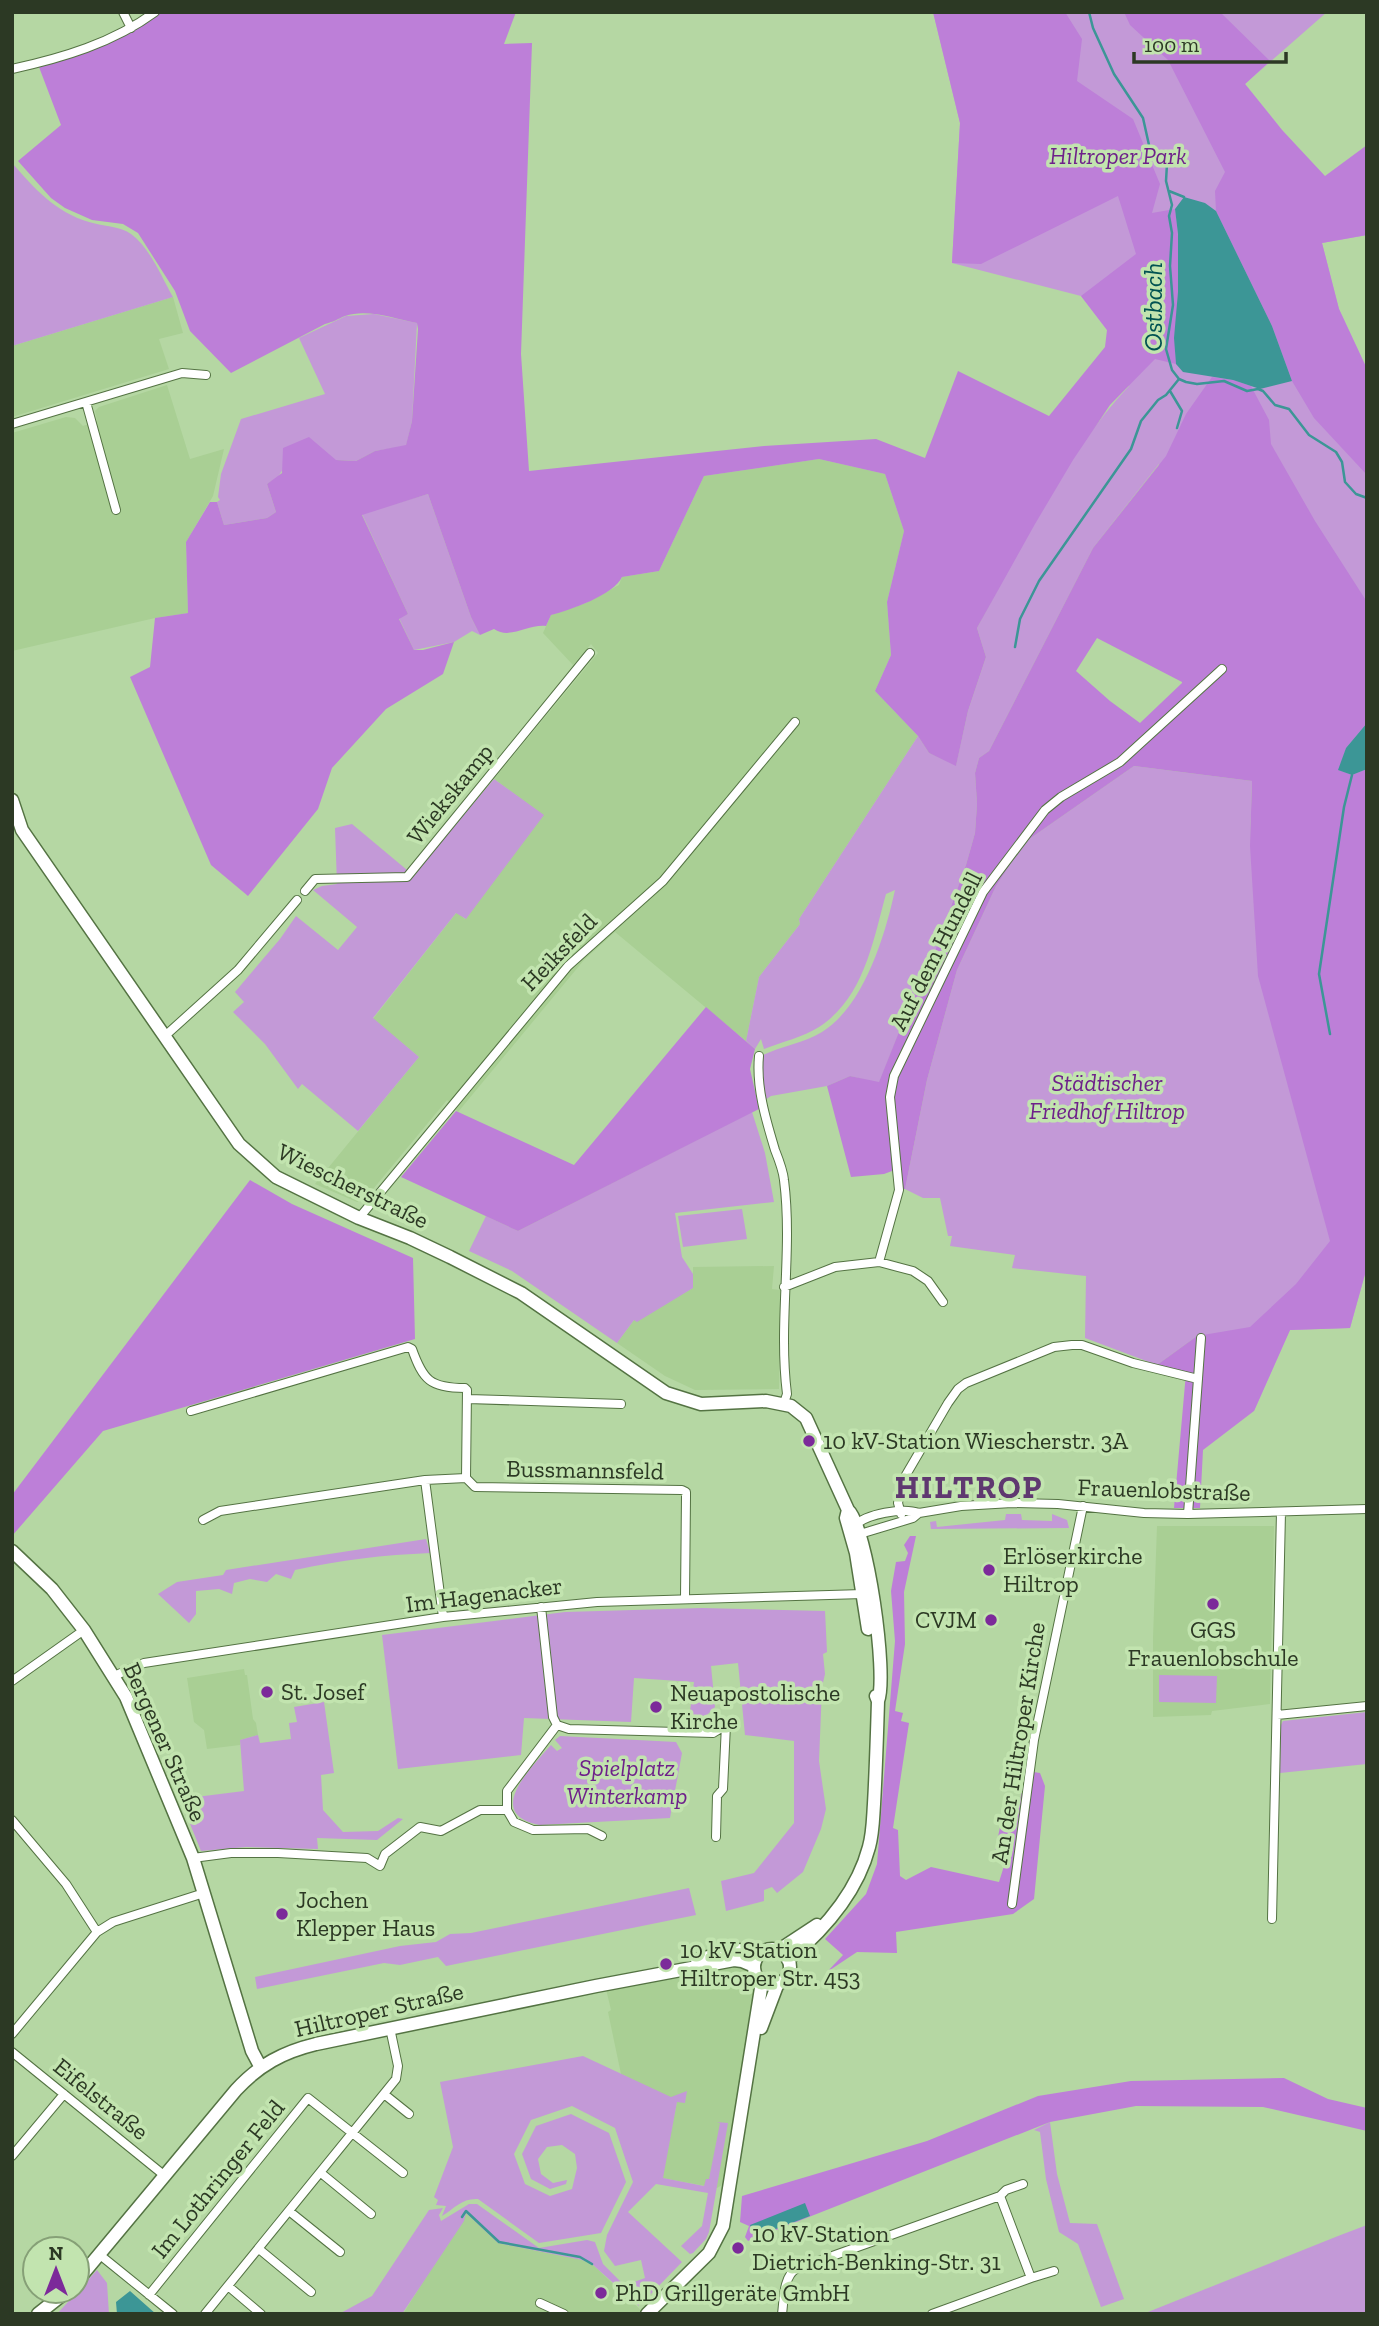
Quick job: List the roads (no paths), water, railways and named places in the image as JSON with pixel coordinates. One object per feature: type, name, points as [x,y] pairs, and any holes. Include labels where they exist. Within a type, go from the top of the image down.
[{"type":"main road","name":"Wiescherstraße","points":[[12,800],[22,830],[239,1144],[267,1172],[521,1293],[666,1393],[701,1404],[766,1401],[784,1403]]},
{"type":"main road","points":[[753,2048],[778,1983],[788,1974],[784,1955],[787,1947],[839,1907],[849,1895],[869,1846],[877,1760],[878,1701],[875,1693],[868,1593],[856,1529],[846,1518],[848,1510],[806,1418],[784,1403]]},
{"type":"main road","name":"Bergener Straße","points":[[12,1551],[52,1588],[84,1629],[126,1697],[193,1858],[252,2050],[260,2066]]},
{"type":"main road","points":[[778,1983],[762,1982],[757,1978],[755,1960],[763,1951],[770,1949],[784,1955]]},
{"type":"main road","name":"Hiltroper Straße","points":[[664,1972],[734,1950],[763,1951]]},
{"type":"main road","name":"Hiltroper Straße","points":[[91,2265],[228,2099],[260,2066],[278,2056],[301,2047],[664,1972],[734,1960],[754,1966]]},
{"type":"main road","points":[[653,2312],[709,2253],[723,2226],[762,1982]]},
{"type":"street","points":[[123,12],[131,28]]},
{"type":"street","points":[[12,69],[59,58],[106,41],[155,12]]},
{"type":"street","points":[[12,424],[182,373],[206,375]]},
{"type":"street","points":[[86,402],[116,510]]},
{"type":"street","name":"Wiekskamp","points":[[305,891],[315,880],[407,877],[590,653]]},
{"type":"street","name":"Auf dem Hundell","points":[[879,1262],[898,1190],[890,1097],[894,1076],[983,892],[1045,810],[1061,797],[1120,762],[1222,669]]},
{"type":"street","name":"Heiksfeld","points":[[359,1218],[568,966],[663,881],[795,722]]},
{"type":"street","points":[[166,1035],[238,970],[298,900]]},
{"type":"street","points":[[760,1056],[758,1066],[763,1110],[784,1178],[788,1242],[783,1346],[787,1394],[784,1403]]},
{"type":"street","points":[[785,1287],[835,1267],[879,1262],[913,1271],[928,1281],[943,1302]]},
{"type":"street","points":[[1188,1514],[1201,1338]]},
{"type":"street","points":[[903,1521],[898,1503],[903,1480],[948,1403],[958,1388],[966,1383],[1045,1350],[1072,1345],[1082,1345],[1133,1363],[1198,1378]]},
{"type":"street","points":[[191,1411],[408,1347],[412,1349],[420,1373],[428,1380],[439,1385],[467,1390],[466,1478]]},
{"type":"street","points":[[468,1399],[621,1404]]},
{"type":"street","name":"Bussmannsfeld","points":[[203,1520],[220,1511],[425,1480],[466,1478],[475,1487],[685,1492],[685,1598]]},
{"type":"street","points":[[425,1480],[443,1617]]},
{"type":"street","name":"Frauenlobstraße","points":[[856,1529],[873,1516],[981,1504],[1083,1506],[1144,1513],[1188,1514],[1367,1509]]},
{"type":"street","name":"An der Hiltroper Kirche","points":[[1012,1904],[1034,1740],[1083,1506]]},
{"type":"street","points":[[1272,1919],[1281,1512]]},
{"type":"street","name":"Frauenlobstraße","points":[[856,1529],[903,1521],[919,1513]]},
{"type":"street","name":"Im Hagenacker","points":[[114,1675],[144,1663],[443,1617],[597,1602],[868,1593]]},
{"type":"street","points":[[541,1607],[553,1717],[558,1725],[569,1729],[713,1733],[726,1726],[723,1789],[717,1796],[716,1837]]},
{"type":"street","points":[[12,1681],[84,1629]]},
{"type":"street","points":[[1277,1715],[1367,1706]]},
{"type":"street","points":[[558,1725],[507,1791],[507,1810],[514,1822],[533,1830],[588,1829],[602,1836]]},
{"type":"street","name":"Bergener Straße","points":[[193,1858],[231,1853],[278,1853],[367,1858],[380,1866],[385,1854],[420,1827],[441,1831],[480,1810],[507,1810]]},
{"type":"street","points":[[12,1820],[66,1884],[97,1932]]},
{"type":"street","points":[[12,2034],[97,1932],[113,1922],[204,1893]]},
{"type":"street","points":[[205,2314],[321,2173],[398,2073],[390,2028]]},
{"type":"street","name":"Eifelstraße","points":[[12,2052],[165,2176]]},
{"type":"street","points":[[12,2156],[64,2094]]},
{"type":"street","points":[[384,2094],[409,2114]]},
{"type":"street","name":"Im Lothringer Feld","points":[[149,2295],[308,2098],[403,2173]]},
{"type":"street","points":[[321,2173],[371,2214]]},
{"type":"street","points":[[782,2314],[791,2272],[1000,2196],[1006,2190],[1023,2184]]},
{"type":"street","points":[[1000,2196],[1031,2278]]},
{"type":"street","points":[[289,2211],[340,2252]]},
{"type":"street","points":[[259,2249],[312,2292]]},
{"type":"street","name":"Im Lothringer Feld","points":[[100,2255],[173,2314]]},
{"type":"street","points":[[932,2314],[1054,2271]]},
{"type":"street","points":[[228,2286],[261,2314]]},
{"type":"street","points":[[540,2303],[564,2314]]},
{"type":"water","points":[[1184,197],[1205,203],[1216,211],[1272,326],[1292,381],[1260,389],[1233,380],[1183,372],[1176,364],[1174,338],[1178,292],[1178,234],[1175,209]]},
{"type":"water","points":[[1367,723],[1367,769],[1352,775],[1338,770],[1346,748]]},
{"type":"water","points":[[805,2203],[810,2216],[755,2237],[750,2225]]},
{"type":"water","points":[[130,2291],[156,2314],[117,2314],[116,2302]]},
{"type":"waterway","name":"Ostbach","points":[[1089,12],[1093,28],[1114,74],[1143,118],[1149,145],[1167,164],[1166,181],[1172,205],[1169,216],[1172,233],[1170,266],[1173,305],[1166,349],[1172,370],[1179,379],[1186,382],[1197,384],[1224,381],[1247,391],[1263,391],[1275,405],[1289,409],[1309,435],[1336,452],[1342,462],[1345,482],[1356,494],[1367,498]]},
{"type":"waterway","points":[[1169,191],[1184,197]]},
{"type":"waterway","points":[[1015,647],[1020,619],[1039,581],[1131,449],[1141,421],[1179,379]]},
{"type":"waterway","points":[[1170,391],[1182,411],[1177,428]]},
{"type":"waterway","points":[[1330,1034],[1319,974],[1344,807],[1352,775]]},
{"type":"waterway","points":[[462,2217],[466,2211],[499,2242],[580,2257],[592,2264]]},
{"type":"place","name":"10 kV-Station Wiescherstr. 3A","points":[[809,1441]]},
{"type":"place","name":"Erlöserkirche Hiltrop","points":[[989,1570]]},
{"type":"place","name":"GGS Frauenlobschule","points":[[1213,1604]]},
{"type":"place","name":"CVJM","points":[[991,1620]]},
{"type":"place","name":"St. Josef","points":[[267,1692]]},
{"type":"place","name":"Neuapostolische Kirche","points":[[656,1707]]},
{"type":"place","name":"Jochen Klepper Haus","points":[[282,1914]]},
{"type":"place","name":"10 kV-Station Hiltroper Str. 453","points":[[666,1964]]},
{"type":"place","name":"10 kV-Station Dietrich-Benking-Str. 31","points":[[738,2248]]},
{"type":"place","name":"PhD Grillgeräte GmbH","points":[[601,2293]]},
{"type":"district","name":"HILTROP","points":[[969,1487]]},
{"type":"park label","name":"Hiltroper Park","points":[[1118,156]]},
{"type":"park label","name":"Städtischer Friedhof Hiltrop","points":[[1107,1097]]},
{"type":"park label","name":"Spielplatz Winterkamp","points":[[627,1782]]}]
